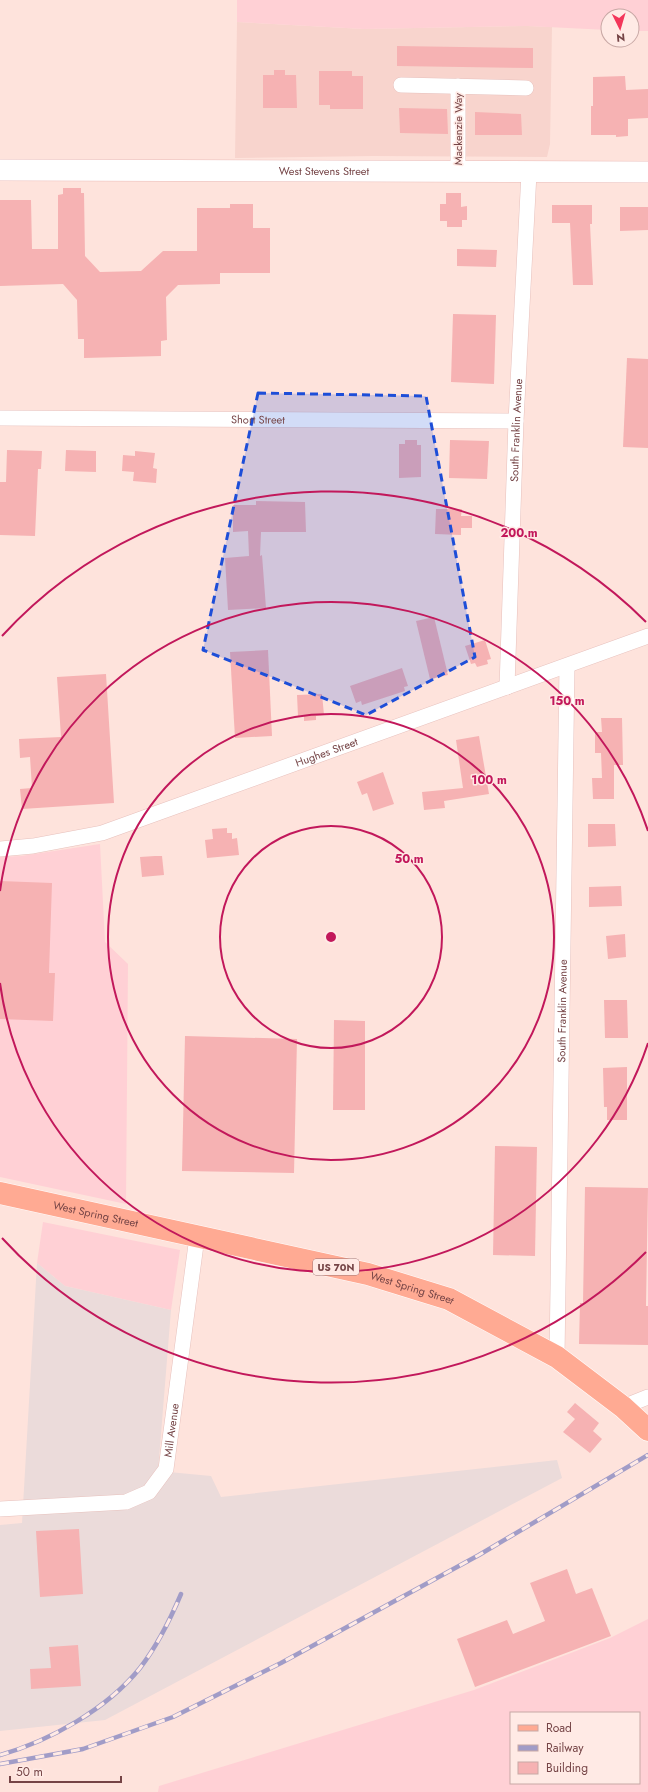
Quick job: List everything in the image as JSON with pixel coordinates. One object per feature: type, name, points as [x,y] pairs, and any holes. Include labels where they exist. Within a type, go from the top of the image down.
[{"type":"main road","name":"West Spring Street","points":[[0,1193],[368,1274],[449,1299],[556,1357],[623,1407],[644,1426]]},
{"type":"street","name":"Mackenzie Way","points":[[401,85],[526,88]]},
{"type":"street","name":"Mackenzie Way","points":[[458,86],[458,172]]},
{"type":"street","name":"West Stevens Street","points":[[0,170],[529,173],[648,172]]},
{"type":"street","name":"South Franklin Avenue","points":[[507,687],[516,421],[529,173]]},
{"type":"street","name":"Short Street","points":[[0,418],[516,421]]},
{"type":"street","name":"Hughes Street","points":[[0,849],[34,846],[102,833],[648,636]]},
{"type":"street","name":"South Franklin Avenue","points":[[556,1357],[567,666]]},
{"type":"street","name":"Mill Avenue","points":[[0,1510],[126,1502],[149,1492],[166,1469],[197,1237]]},
{"type":"street","points":[[623,1407],[648,1397]]},
{"type":"highlighted area","points":[[258,393],[426,396],[475,657],[366,715],[203,650]]},
{"type":"shaded area","points":[[237,0],[648,0],[648,31],[640,31],[640,8],[600,8],[600,30],[527,26],[364,29],[237,22]]},
{"type":"shaded area","points":[[237,22],[364,29],[527,26],[552,27],[550,144],[547,157],[373,156],[235,158]]},
{"type":"shaded area","points":[[100,844],[105,942],[128,964],[126,1204],[0,1177],[0,857],[21,856]]},
{"type":"shaded area","points":[[43,1222],[180,1250],[171,1310],[65,1286],[37,1263]]},
{"type":"shaded area","points":[[37,1263],[65,1286],[171,1310],[158,1471],[211,1476],[221,1497],[557,1460],[562,1478],[105,1720],[0,1731],[0,1525],[22,1523]]},
{"type":"shaded area","points":[[648,1619],[648,1792],[158,1792],[159,1786],[474,1690],[610,1638]]},
{"type":"building","points":[[397,46],[533,48],[533,68],[397,66]]},
{"type":"building","points":[[274,70],[285,70],[285,75],[296,75],[297,108],[263,108],[263,75],[274,75]]},
{"type":"building","points":[[319,71],[352,71],[352,76],[363,76],[363,109],[330,109],[330,105],[319,105]]},
{"type":"building","points":[[625,76],[626,90],[648,89],[648,118],[628,119],[628,136],[616,137],[616,135],[591,135],[593,77]]},
{"type":"building","points":[[399,108],[447,109],[448,134],[400,133]]},
{"type":"building","points":[[475,112],[521,114],[522,135],[475,135]]},
{"type":"building","points":[[63,188],[81,188],[81,193],[84,193],[85,256],[100,272],[141,271],[163,251],[197,251],[197,208],[230,208],[230,204],[253,204],[253,228],[270,228],[270,273],[220,273],[220,284],[178,285],[166,297],[167,340],[161,341],[161,356],[84,358],[84,339],[78,339],[77,300],[63,284],[0,286],[0,200],[31,200],[32,249],[58,249],[58,195],[63,194]]},
{"type":"building","points":[[446,193],[461,193],[461,207],[467,206],[467,220],[462,220],[462,227],[447,227],[447,221],[440,221],[440,204],[446,204]]},
{"type":"building","points":[[552,205],[592,205],[592,224],[590,224],[593,285],[573,285],[570,223],[552,223]]},
{"type":"building","points":[[620,207],[648,207],[648,230],[620,231]]},
{"type":"building","points":[[457,249],[497,250],[496,267],[457,266]]},
{"type":"building","points":[[453,314],[496,315],[494,384],[451,382]]},
{"type":"building","points":[[627,358],[648,359],[648,448],[623,447]]},
{"type":"building","points":[[405,440],[417,440],[417,445],[421,445],[421,477],[399,478],[399,444],[405,444]]},
{"type":"building","points":[[450,440],[489,441],[487,479],[449,478]]},
{"type":"building","points":[[7,450],[42,451],[41,469],[38,469],[35,536],[0,535],[0,482],[6,482]]},
{"type":"building","points":[[66,450],[96,451],[96,472],[65,471]]},
{"type":"building","points":[[135,451],[155,453],[153,468],[157,469],[156,483],[133,481],[134,472],[122,471],[123,455],[135,456]]},
{"type":"building","points":[[256,501],[305,502],[306,532],[261,532],[260,556],[262,555],[266,608],[228,610],[225,558],[249,556],[248,531],[233,532],[233,505],[256,505]]},
{"type":"building","points":[[436,509],[462,509],[461,516],[472,516],[472,528],[461,528],[461,535],[435,534]]},
{"type":"building","points":[[434,617],[448,675],[430,679],[416,621]]},
{"type":"building","points":[[485,640],[491,659],[487,660],[488,664],[477,667],[475,663],[471,664],[465,646]]},
{"type":"building","points":[[268,650],[272,736],[235,738],[230,652]]},
{"type":"building","points":[[402,668],[408,686],[404,687],[405,691],[362,705],[361,701],[356,703],[350,686]]},
{"type":"building","points":[[106,674],[114,803],[22,809],[20,789],[32,788],[30,757],[20,758],[19,739],[61,737],[57,677]]},
{"type":"building","points":[[322,694],[324,715],[316,716],[316,720],[304,721],[304,715],[298,716],[297,695]]},
{"type":"building","points":[[601,718],[622,718],[623,765],[614,765],[614,799],[593,799],[592,778],[602,778],[601,753],[595,753],[595,732],[602,732]]},
{"type":"building","points":[[479,736],[489,794],[444,801],[445,808],[424,810],[422,792],[463,788],[456,740]]},
{"type":"building","points":[[383,772],[394,804],[373,811],[367,793],[362,795],[357,782]]},
{"type":"building","points":[[588,824],[615,824],[616,846],[588,847]]},
{"type":"building","points":[[227,828],[227,833],[232,833],[232,839],[237,838],[239,855],[207,858],[205,840],[213,839],[212,829]]},
{"type":"building","points":[[162,856],[164,875],[142,877],[140,857]]},
{"type":"building","points":[[0,881],[52,883],[49,973],[55,973],[53,1021],[0,1019]]},
{"type":"building","points":[[621,886],[622,906],[589,907],[589,887]]},
{"type":"building","points":[[625,934],[626,957],[608,959],[606,936]]},
{"type":"building","points":[[604,1000],[627,1000],[628,1038],[605,1038]]},
{"type":"building","points":[[334,1020],[365,1021],[365,1110],[333,1110]]},
{"type":"building","points":[[185,1036],[297,1039],[294,1173],[182,1171]]},
{"type":"building","points":[[627,1067],[627,1120],[607,1120],[607,1107],[604,1107],[603,1068]]},
{"type":"building","points":[[495,1146],[537,1147],[535,1256],[493,1255]]},
{"type":"building","points":[[585,1187],[648,1188],[646,1306],[648,1306],[648,1345],[579,1344],[580,1303],[583,1303]]},
{"type":"building","points":[[575,1403],[599,1423],[593,1431],[602,1439],[590,1453],[563,1432],[575,1419],[567,1412]]},
{"type":"building","points":[[79,1529],[83,1594],[40,1597],[36,1531]]},
{"type":"building","points":[[567,1569],[576,1594],[592,1588],[611,1636],[475,1687],[457,1639],[507,1620],[513,1634],[545,1621],[530,1583]]},
{"type":"building","points":[[78,1645],[81,1686],[31,1689],[30,1669],[51,1668],[49,1647]]},
{"type":"railway","points":[[0,1764],[83,1749],[173,1717],[281,1663],[479,1555],[648,1455]]},
{"type":"railway","points":[[0,1755],[38,1741],[76,1722],[94,1710],[127,1683],[152,1651],[181,1594]]}]
